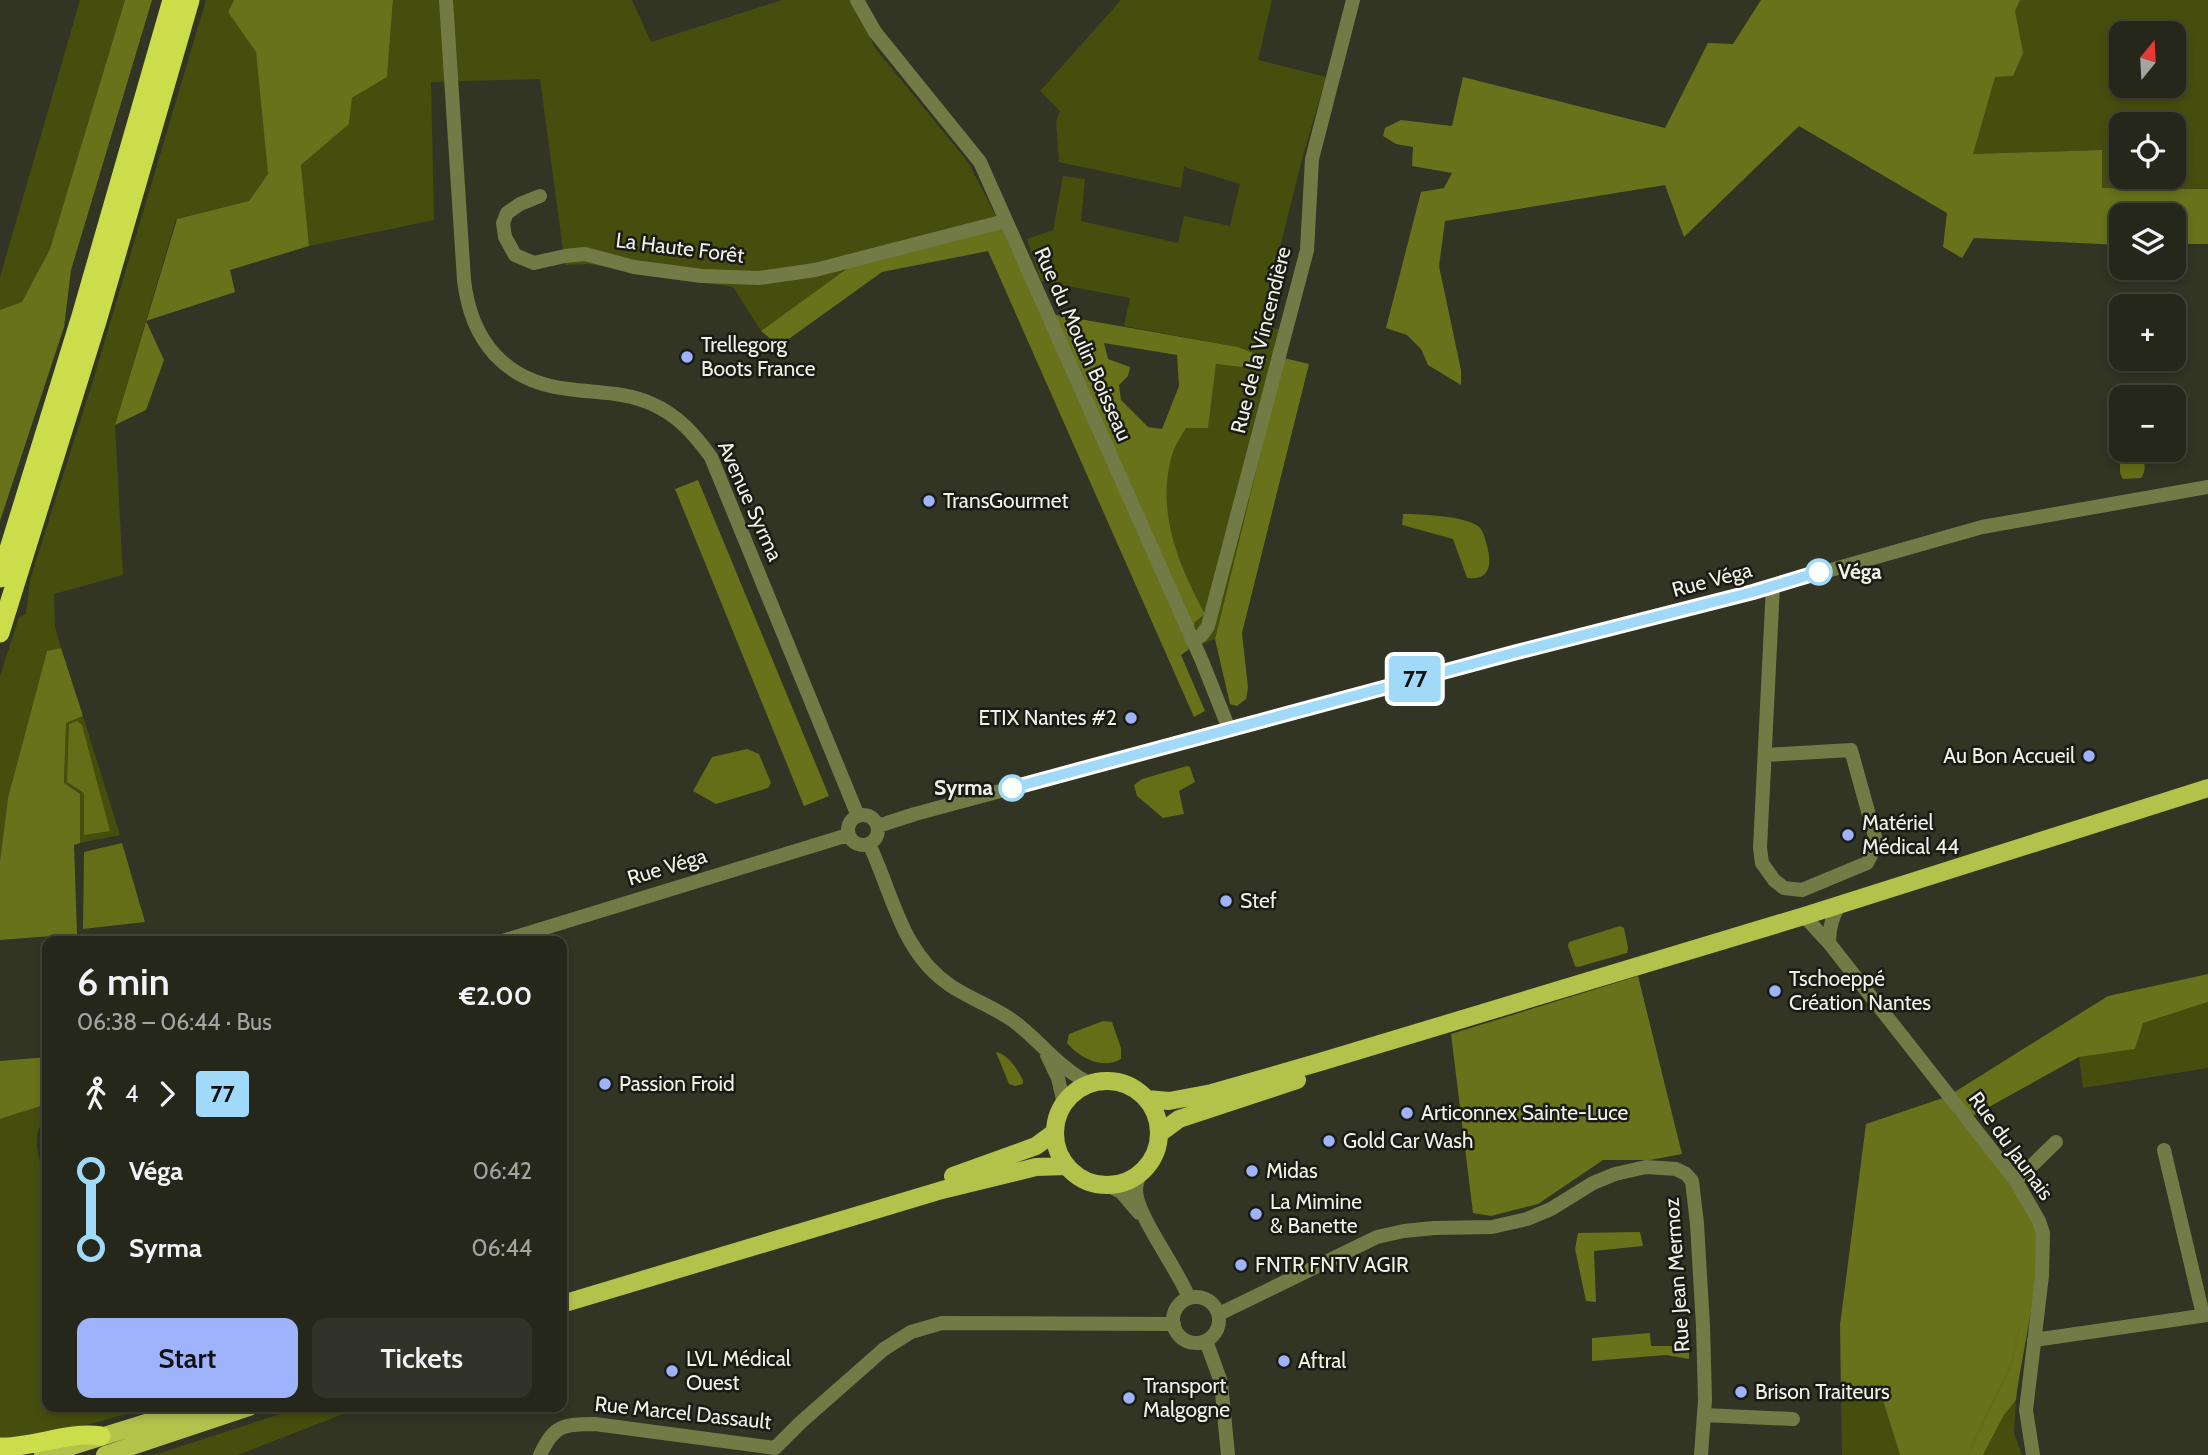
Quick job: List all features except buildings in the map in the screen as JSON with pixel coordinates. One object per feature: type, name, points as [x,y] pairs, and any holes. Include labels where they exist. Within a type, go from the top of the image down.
[{"type":"highway","points":[[0,578],[88,294],[172,0]]},
{"type":"highway","points":[[0,633],[98,317],[190,0]]},
{"type":"highway","points":[[0,1447],[37,1444],[86,1434],[103,1446]]},
{"type":"main road","points":[[1147,1099],[1169,1101],[1212,1093],[1804,916],[2208,788]]},
{"type":"main road","points":[[1160,1133],[1179,1119],[1425,1038],[1505,1006]]},
{"type":"main road","points":[[1111,1082],[1124,1084],[1147,1099],[1155,1112],[1160,1133],[1157,1149],[1140,1174],[1127,1182],[1107,1185],[1086,1180],[1067,1166],[1058,1150],[1055,1132],[1064,1104],[1073,1094],[1091,1084],[1111,1082]]},
{"type":"main road","points":[[772,1239],[1003,1159],[1036,1146],[1055,1132]]},
{"type":"main road","points":[[567,1302],[772,1239],[991,1177],[1036,1167],[1067,1166]]},
{"type":"main road","points":[[103,1446],[185,1412]]},
{"type":"main road","points":[[43,1455],[103,1446],[230,1412]]},
{"type":"street","name":"Avenue Syrma","points":[[446,0],[464,280],[466,302],[472,321],[495,355],[526,378],[549,386],[631,397],[651,403],[687,426],[699,440],[711,457],[858,816]]},
{"type":"street","name":"Rue du Moulin Boisseau","points":[[857,0],[875,32],[980,162],[1192,640],[1224,730]]},
{"type":"street","name":"Rue de la Vincendière","points":[[1192,640],[1202,635],[1208,626],[1307,250],[1312,159],[1353,0]]},
{"type":"street","name":"La Haute Forêt","points":[[540,195],[507,213],[503,223],[505,237],[514,256],[534,263],[585,254],[634,267],[702,276],[759,278],[815,270],[1005,221]]},
{"type":"street","name":"Rue Véga","points":[[878,826],[1224,730],[1982,527],[2208,487]]},
{"type":"street","points":[[1765,755],[1850,750],[1877,845],[1867,863],[1802,890],[1784,888],[1774,880],[1762,863],[1760,848],[1773,585]]},
{"type":"street","points":[[858,816],[868,816],[878,826],[876,839],[869,844],[859,845],[848,835],[850,821],[858,816]]},
{"type":"street","name":"Rue Véga","points":[[519,936],[848,835]]},
{"type":"street","points":[[869,844],[905,933],[919,958],[952,986],[1008,1016],[1070,1073],[1091,1084]]},
{"type":"street","points":[[1829,943],[1834,914],[1840,904]]},
{"type":"street","name":"Rue du Jaunais","points":[[1804,916],[1829,943],[2016,1181],[2039,1221],[2042,1233],[2042,1276],[2026,1410],[2034,1455]]},
{"type":"street","points":[[1041,1045],[1058,1077],[1064,1104]]},
{"type":"street","points":[[2016,1181],[2056,1142]]},
{"type":"street","points":[[2034,1340],[2205,1315],[2164,1150]]},
{"type":"street","name":"Rue Jean Mermoz","points":[[1219,1314],[1377,1237],[1434,1228],[1492,1227],[1527,1219],[1551,1209],[1593,1182],[1615,1174],[1646,1167],[1676,1168],[1692,1181],[1697,1224],[1704,1415],[1700,1455]]},
{"type":"street","points":[[1140,1174],[1136,1195],[1149,1225],[1182,1280],[1189,1298]]},
{"type":"street","points":[[1107,1185],[1129,1200],[1149,1225]]},
{"type":"street","points":[[1189,1298],[1208,1300],[1219,1314],[1218,1327],[1206,1341],[1199,1343],[1186,1340],[1176,1331],[1173,1318],[1178,1306],[1189,1298]]},
{"type":"street","name":"Rue Marcel Dassault","points":[[540,1455],[550,1435],[570,1424],[595,1424],[775,1451],[800,1423],[884,1349],[911,1332],[942,1323],[1174,1324]]},
{"type":"street","points":[[1206,1341],[1220,1382],[1228,1455]]},
{"type":"street","points":[[1704,1415],[1793,1419]]},
{"type":"shaded area","points":[[80,0],[125,0],[50,249],[22,303],[0,310],[0,277]]},
{"type":"shaded area","points":[[125,0],[152,0],[71,270],[64,327],[0,521],[0,310],[22,302],[50,249]]},
{"type":"shaded area","points":[[206,0],[234,0],[228,12],[256,52],[268,174],[249,201],[176,219],[115,425],[123,575],[54,594],[55,627],[61,648],[47,651],[8,798],[0,861],[0,676],[19,617],[26,614],[30,580],[92,384]]},
{"type":"shaded area","points":[[234,0],[393,0],[387,77],[352,98],[349,124],[301,165],[309,246],[230,270],[235,292],[146,321],[177,219],[249,201],[268,174],[256,52],[228,12]]},
{"type":"shaded area","points":[[393,0],[632,0],[651,42],[782,0],[853,0],[875,48],[968,162],[1002,228],[852,265],[761,331],[733,287],[588,264],[565,265],[540,79],[431,82],[434,220],[309,246],[301,165],[349,124],[352,98],[387,77]]},
{"type":"shaded area","points":[[1121,0],[1272,0],[1258,60],[1326,77],[1275,267],[1282,279],[1270,327],[1291,333],[1215,639],[1188,650],[1195,622],[1205,614],[1186,576],[1172,536],[1167,494],[1173,452],[1186,427],[1208,427],[1216,364],[1241,367],[1266,359],[1238,347],[1124,326],[1130,298],[1041,281],[1027,239],[1053,230],[1063,176],[1085,179],[1081,221],[1178,243],[1184,216],[1230,226],[1240,184],[1184,167],[1181,188],[1059,162],[1056,122],[1060,111],[1040,91]]},
{"type":"shaded area","points":[[1761,0],[2020,0],[2015,11],[2023,53],[2013,76],[1995,77],[1973,154],[2102,150],[2102,188],[2208,189],[2208,244],[2186,244],[2186,203],[2109,203],[2109,244],[1974,238],[1962,258],[1943,247],[1947,213],[1799,126],[1684,237],[1665,185],[1445,221],[1439,266],[1461,370],[1461,385],[1428,365],[1421,349],[1407,335],[1386,328],[1421,192],[1444,188],[1452,173],[1412,166],[1413,147],[1396,144],[1383,136],[1385,128],[1401,120],[1452,126],[1463,77],[1665,128],[1708,43],[1733,44]]},
{"type":"shaded area","points":[[1940,0],[2208,0],[2208,189],[2186,189],[2186,112],[2109,112],[2109,188],[2102,188],[2101,150],[1973,154]]},
{"type":"shaded area","points":[[1002,228],[1040,312],[1238,347],[1268,359],[1241,367],[1216,364],[1208,428],[1186,428],[1173,452],[1168,473],[1168,515],[1172,536],[1186,576],[1205,614],[1195,622],[1188,650],[1181,655],[1205,711],[1194,717],[988,251],[882,272],[779,346],[761,331],[852,265]],"holes":[[[1104,343],[1177,355],[1179,386],[1162,429],[1148,427],[1121,400],[1119,385],[1128,376],[1130,367],[1108,359]]]},
{"type":"shaded area","points":[[146,321],[164,360],[146,410],[115,425]]},
{"type":"shaded area","points":[[1284,358],[1309,364],[1242,633],[1248,688],[1246,699],[1237,706],[1230,704],[1215,639]]},
{"type":"shaded area","points":[[2120,462],[2144,462],[2141,478],[2123,479]]},
{"type":"shaded area","points":[[698,480],[829,796],[804,806],[675,489]]},
{"type":"shaded area","points":[[1403,514],[1453,518],[1478,526],[1482,530],[1489,553],[1488,570],[1481,577],[1467,578],[1453,539],[1402,525]]},
{"type":"shaded area","points":[[61,648],[83,716],[66,723],[64,783],[80,794],[80,843],[74,845],[77,934],[0,940],[0,861],[8,798],[47,651]]},
{"type":"shaded area","points":[[83,716],[120,835],[80,843],[80,794],[64,783],[66,723]]},
{"type":"shaded area","points":[[77,721],[82,725],[110,831],[84,835],[84,793],[67,782],[69,724]]},
{"type":"shaded area","points":[[747,749],[759,754],[771,783],[768,788],[716,804],[693,791],[712,757]]},
{"type":"shaded area","points":[[1190,767],[1195,782],[1179,791],[1184,814],[1163,818],[1137,796],[1134,785],[1142,779]]},
{"type":"shaded area","points":[[122,843],[145,922],[83,929],[84,852]]},
{"type":"shaded area","points":[[1620,926],[1624,928],[1627,953],[1575,966],[1569,942]]},
{"type":"shaded area","points":[[2208,974],[2208,1002],[2143,1023],[2135,1049],[2079,1057],[1971,1117],[1953,1093],[2108,996]]},
{"type":"shaded area","points":[[1638,976],[1682,1154],[1650,1160],[1603,1160],[1538,1204],[1491,1216],[1473,1213],[1451,1034]]},
{"type":"shaded area","points":[[2208,1002],[2208,1068],[2083,1088],[2079,1057],[2135,1049],[2143,1023]]},
{"type":"shaded area","points":[[1103,1021],[1112,1022],[1121,1048],[1121,1059],[1114,1062],[1092,1061],[1067,1043],[1069,1034]]},
{"type":"shaded area","points":[[996,1052],[1012,1063],[1023,1084],[1009,1084]]},
{"type":"shaded area","points":[[42,1057],[42,1106],[0,1119],[0,1061]]},
{"type":"shaded area","points":[[1943,1098],[2014,1187],[2033,1219],[2037,1235],[2037,1255],[2032,1306],[2016,1400],[2004,1415],[1983,1455],[1900,1455],[1881,1394],[1841,1396],[1840,1325],[1866,1124]]},
{"type":"shaded area","points":[[42,1106],[42,1122],[37,1145],[42,1168],[42,1412],[134,1412],[42,1437],[0,1437],[0,1119]]},
{"type":"shaded area","points":[[1640,1232],[1643,1246],[1594,1251],[1596,1302],[1586,1301],[1575,1249],[1578,1233]]},
{"type":"shaded area","points":[[1650,1333],[1651,1346],[1689,1346],[1689,1359],[1666,1355],[1592,1361],[1592,1338]]},
{"type":"shaded area","points":[[1881,1393],[1900,1455],[1842,1455],[1841,1396]]},
{"type":"shaded area","points":[[2016,1400],[2014,1433],[2022,1455],[1983,1455],[2004,1415]]},
{"type":"shaded area","points":[[287,1412],[348,1412],[238,1455],[154,1455]]},
{"type":"waterway","points":[[1968,1455],[2012,1362],[2019,1328]]},
{"type":"bus line","name":"77","points":[[1012,788],[1517,652],[1753,592],[1819,572]]},
{"type":"place","name":"Trellegorg Boots France","points":[[687,357]]},
{"type":"place","name":"TransGourmet","points":[[929,501]]},
{"type":"place","name":"Véga","points":[[1819,572]]},
{"type":"place","name":"ETIX Nantes #2","points":[[1131,718]]},
{"type":"place","name":"Au Bon Accueil","points":[[2089,756]]},
{"type":"place","name":"Syrma","points":[[1012,788]]},
{"type":"place","name":"Matériel Médical 44","points":[[1848,835]]},
{"type":"place","name":"Stef","points":[[1226,901]]},
{"type":"place","name":"Tschoeppé Création Nantes","points":[[1775,991]]},
{"type":"place","name":"Passion Froid","points":[[605,1084]]},
{"type":"place","name":"Articonnex Sainte-Luce","points":[[1407,1113]]},
{"type":"place","name":"Gold Car Wash","points":[[1329,1141]]},
{"type":"place","name":"Midas","points":[[1252,1171]]},
{"type":"place","name":"La Mimine & Banette","points":[[1256,1214]]},
{"type":"place","name":"FNTR FNTV AGIR","points":[[1241,1265]]},
{"type":"place","name":"Aftral","points":[[1284,1361]]},
{"type":"place","name":"LVL Médical Ouest","points":[[672,1371]]},
{"type":"place","name":"Brison Traiteurs","points":[[1741,1392]]},
{"type":"place","name":"Transport Malgogne","points":[[1129,1398]]}]
